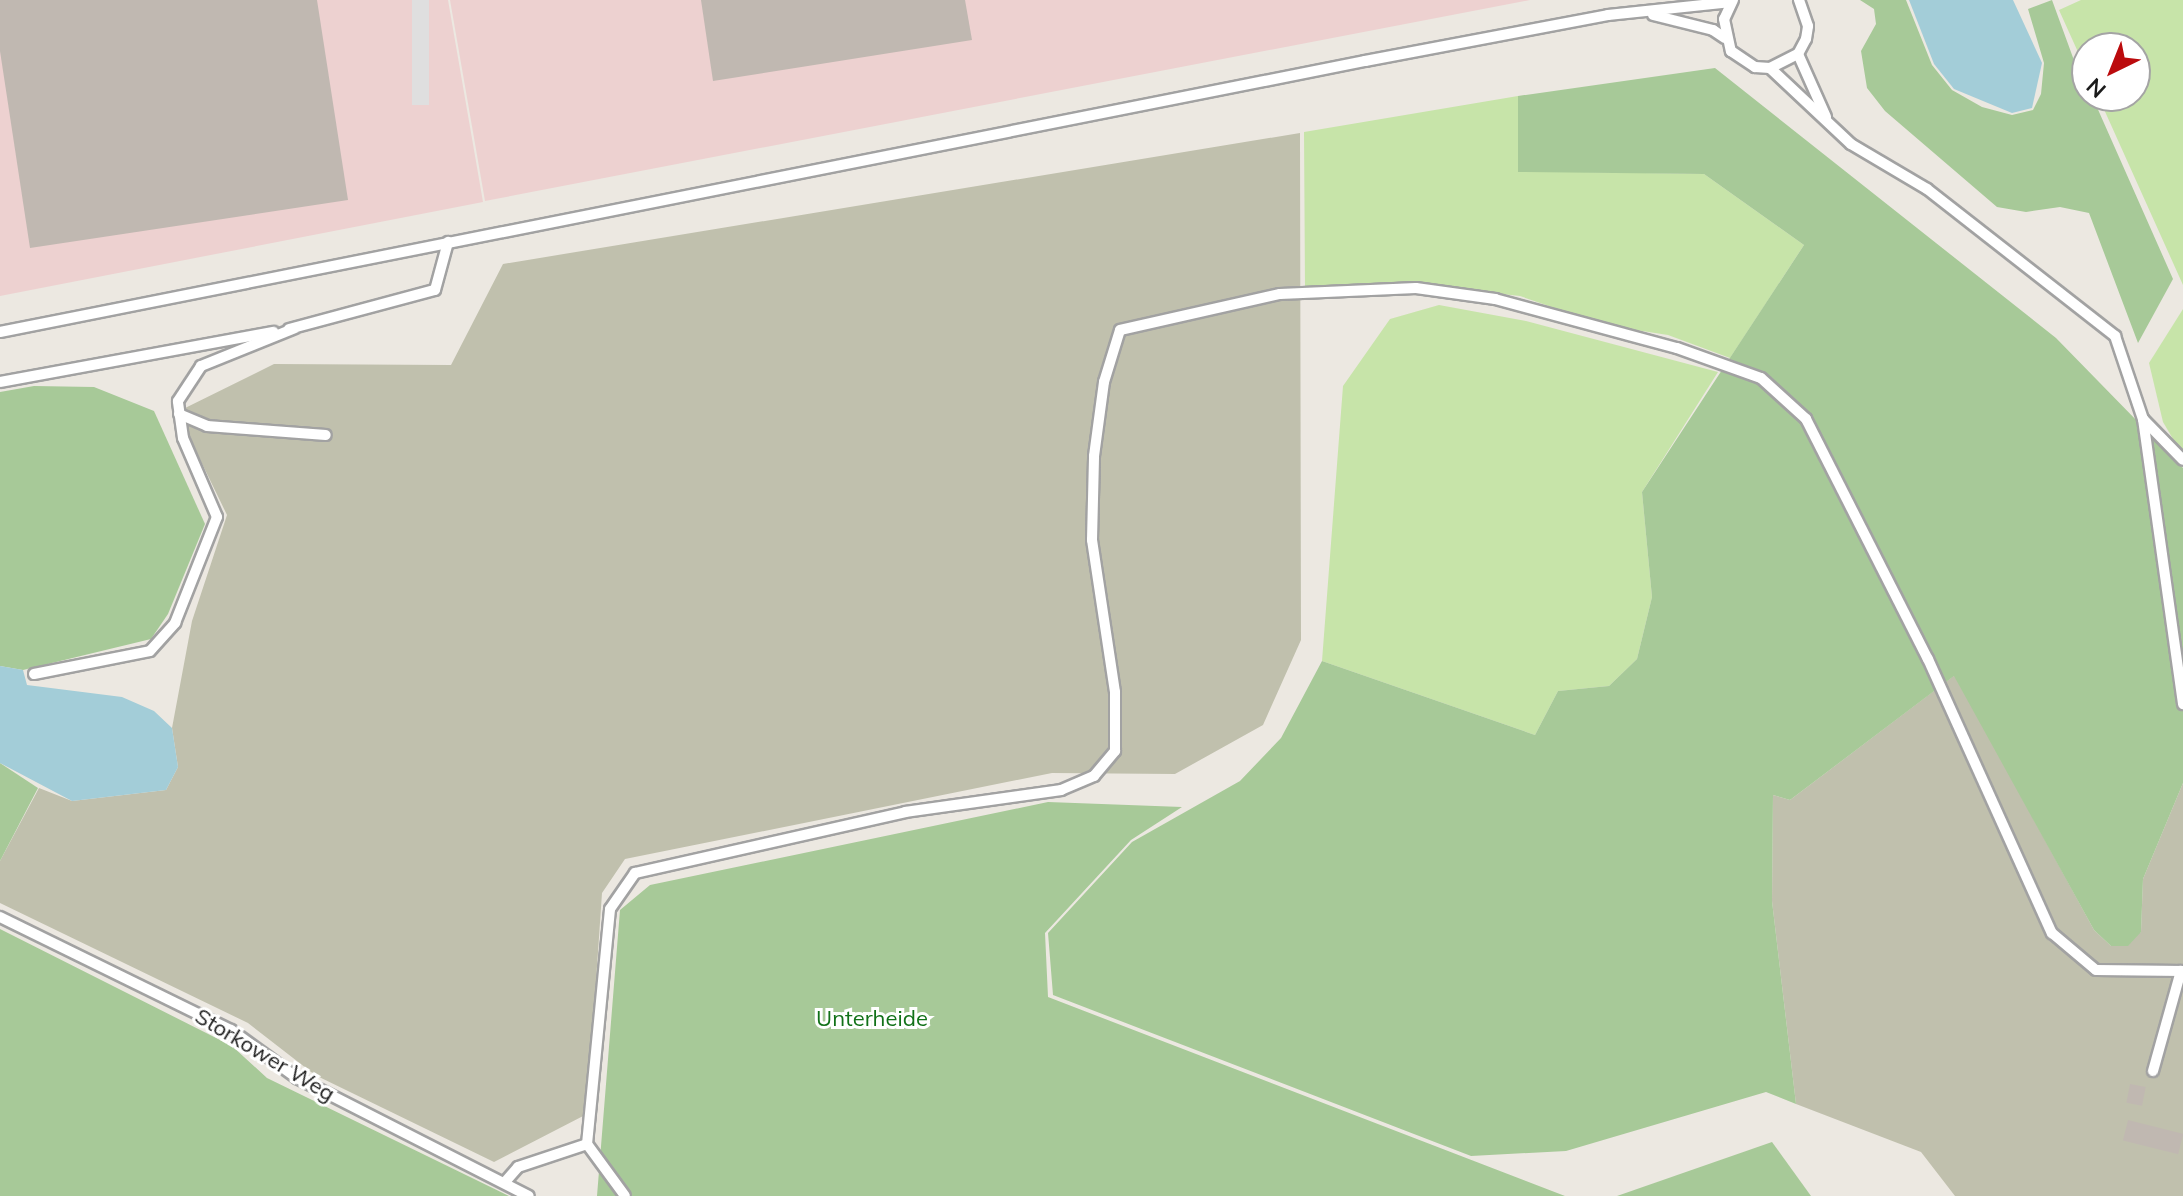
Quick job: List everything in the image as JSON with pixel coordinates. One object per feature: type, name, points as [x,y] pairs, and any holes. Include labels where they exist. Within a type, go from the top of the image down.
[{"type":"lane","points":[[1770,68],[1798,54],[1808,26],[1799,0]]},
{"type":"lane","points":[[0,332],[1395,55],[1608,15],[1651,14],[1732,1]]},
{"type":"lane","points":[[1725,38],[1724,19],[1732,1]]},
{"type":"lane","points":[[1651,14],[1713,30],[1725,38],[1742,61],[1770,68],[1851,144],[1927,189],[2115,336],[2143,419],[2183,704]]},
{"type":"lane","points":[[1798,54],[1831,125]]},
{"type":"lane","points":[[0,382],[295,328],[435,290],[448,242]]},
{"type":"lane","points":[[625,1196],[587,1144],[610,909],[635,873],[905,812],[1061,790],[1094,776],[1115,751],[1115,692],[1092,540],[1094,456],[1104,382],[1120,330],[1280,294],[1416,288],[1495,299],[1677,348],[1761,378],[1806,419],[1928,659],[2052,933],[2096,970],[2182,971],[2153,1071]]},
{"type":"lane","points":[[34,674],[150,651],[175,623],[217,517],[183,438],[178,401],[201,366],[295,328]]},
{"type":"lane","points":[[179,414],[207,426],[326,435]]},
{"type":"lane","points":[[2143,419],[2183,460]]},
{"type":"lane","name":"Storkower Weg","points":[[0,917],[231,1030],[297,1078],[529,1196]]},
{"type":"lane","points":[[505,1182],[518,1167],[587,1144]]},
{"type":"shaded area","points":[[0,0],[448,0],[483,202],[0,296]]},
{"type":"shaded area","points":[[412,0],[429,0],[429,105],[412,105]]},
{"type":"shaded area","points":[[450,0],[1530,0],[485,201]]},
{"type":"shaded area","points":[[1300,133],[1301,640],[1263,725],[1175,774],[1052,773],[625,859],[602,893],[587,1114],[494,1162],[315,1075],[248,1023],[0,903],[0,861],[39,788],[72,801],[166,790],[178,767],[172,728],[192,621],[227,515],[177,412],[274,364],[451,365],[503,264]]},
{"type":"shaded area","points":[[1955,675],[2094,930],[2111,946],[2141,932],[2143,879],[2183,783],[2183,1196],[1955,1196],[1921,1152],[1796,1104],[1772,901],[1773,795],[1790,800]]},
{"type":"green space","points":[[1860,0],[1906,0],[1932,65],[1952,90],[1982,107],[2012,115],[2033,110],[2041,94],[2044,63],[2028,9],[2052,0],[2071,52],[2071,112],[2099,112],[2173,279],[2138,343],[2089,213],[2060,207],[2026,212],[1997,207],[1885,111],[1867,88],[1861,51],[1876,24],[1874,9]]},
{"type":"green space","points":[[2081,0],[2183,0],[2183,285],[2105,112],[2151,112],[2151,32],[2071,32],[2071,37],[2059,10]]},
{"type":"green space","points":[[1715,68],[2056,338],[2183,468],[2183,783],[2143,879],[2141,932],[2128,946],[2111,946],[2094,930],[1954,676],[1790,800],[1773,795],[1772,901],[1796,1104],[1766,1092],[1566,1151],[1471,1156],[1053,995],[1048,933],[1132,842],[1240,781],[1281,738],[1322,661],[1535,735],[1558,691],[1609,686],[1637,659],[1652,597],[1642,492],[1804,245],[1704,174],[1518,172],[1518,96]]},
{"type":"green space","points":[[1518,96],[1519,171],[1704,174],[1804,245],[1730,358],[1668,335],[1604,325],[1520,296],[1392,282],[1305,287],[1304,132]]},
{"type":"green space","points":[[1439,305],[1526,321],[1718,372],[1642,492],[1652,597],[1637,659],[1609,686],[1558,691],[1535,735],[1322,661],[1343,386],[1390,319]]},
{"type":"green space","points":[[2183,309],[2183,456],[2163,422],[2149,363]]},
{"type":"green space","points":[[34,386],[94,387],[154,411],[205,524],[168,614],[151,639],[23,670],[0,666],[0,392]]},
{"type":"green space","points":[[0,763],[38,788],[0,861]]},
{"type":"green space","name":"Unterheide","points":[[1048,802],[1182,807],[1131,840],[1045,933],[1048,997],[1565,1196],[597,1196],[620,910],[650,885]]},
{"type":"green space","points":[[0,929],[232,1046],[267,1078],[509,1196],[0,1196]]},
{"type":"green space","points":[[1772,1142],[1811,1196],[1617,1196]]},
{"type":"water","points":[[1909,0],[2013,0],[2042,63],[2032,108],[2012,113],[1954,89],[1934,64]]},
{"type":"water","points":[[0,666],[23,670],[27,685],[122,697],[154,711],[172,728],[178,767],[166,790],[72,801],[0,763]]},
{"type":"building","points":[[0,0],[317,0],[348,200],[30,248],[0,51]]},
{"type":"building","points":[[701,0],[965,0],[972,40],[713,81]]},
{"type":"building","points":[[2130,1084],[2146,1087],[2142,1106],[2126,1103]]},
{"type":"building","points":[[2128,1120],[2183,1134],[2178,1154],[2123,1140]]}]
